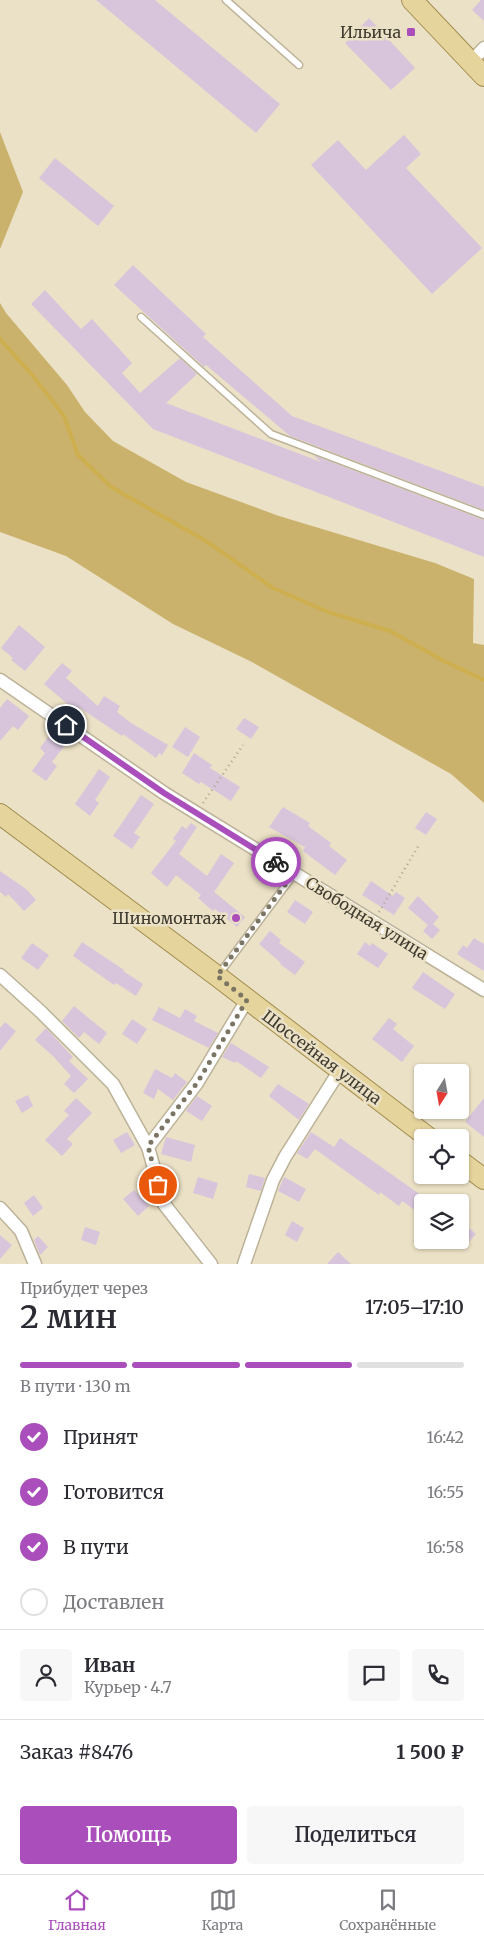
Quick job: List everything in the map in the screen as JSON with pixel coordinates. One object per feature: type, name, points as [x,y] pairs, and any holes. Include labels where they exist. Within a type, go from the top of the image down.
[{"type":"main road","points":[[412,0],[480,62]]},
{"type":"main road","name":"Шоссейная улица","points":[[0,814],[417,1129]]},
{"type":"main road","points":[[469,1168],[484,1179]]},
{"type":"street","name":"Свободная улица","points":[[0,680],[164,793],[484,990]]},
{"type":"street","points":[[0,975],[41,1012],[113,1084],[148,1146],[164,1204],[211,1264]]},
{"type":"street","points":[[148,1146],[197,1083],[247,1000]]},
{"type":"street","points":[[244,1264],[273,1180],[285,1157],[340,1070]]},
{"type":"street","points":[[0,1208],[20,1230],[34,1264]]},
{"type":"lane","points":[[226,0],[300,65]]},
{"type":"lane","points":[[142,317],[271,434],[484,515]]},
{"type":"lane","points":[[217,976],[294,873]]},
{"type":"path","points":[[196,813],[243,745]]},
{"type":"path","points":[[373,922],[418,845]]},
{"type":"shaded area","points":[[0,132],[23,192],[0,249]]},
{"type":"shaded area","points":[[0,303],[6,313],[67,385],[85,412],[113,441],[186,482],[279,516],[435,563],[474,579],[473,643],[484,645],[484,803],[451,774],[252,662],[173,624],[66,556],[0,532]]},
{"type":"building","points":[[96,0],[155,0],[280,104],[256,133]]},
{"type":"building","points":[[481,0],[484,0],[484,21],[472,10]]},
{"type":"building","points":[[369,18],[415,68],[391,90],[345,43]]},
{"type":"building","points":[[404,135],[421,154],[406,168],[482,248],[432,294],[311,165],[338,140],[366,170]]},
{"type":"building","points":[[55,158],[114,206],[98,226],[39,178]]},
{"type":"building","points":[[133,265],[206,334],[203,337],[292,416],[484,487],[484,510],[290,436],[206,365],[204,367],[114,285]]},
{"type":"building","points":[[45,290],[81,329],[92,319],[132,363],[122,373],[140,393],[180,358],[197,374],[166,403],[321,462],[313,455],[484,520],[484,557],[153,429],[31,304]]},
{"type":"building","points":[[19,625],[45,647],[25,671],[11,660],[13,658],[1,648]]},
{"type":"building","points":[[62,663],[72,671],[66,678],[98,706],[104,696],[120,706],[117,712],[131,723],[168,745],[162,755],[159,753],[156,758],[123,734],[122,736],[80,708],[77,712],[44,684]]},
{"type":"building","points":[[7,699],[29,716],[18,730],[13,726],[0,741],[0,708]]},
{"type":"building","points":[[244,718],[259,727],[251,739],[236,729]]},
{"type":"building","points":[[185,727],[200,737],[188,757],[172,747]]},
{"type":"building","points":[[51,733],[66,744],[52,762],[57,766],[46,781],[32,771],[45,753],[40,748]]},
{"type":"building","points":[[194,753],[212,765],[210,768],[240,787],[231,801],[201,782],[199,784],[182,773]]},
{"type":"building","points":[[99,769],[110,777],[95,800],[99,803],[90,816],[75,804]]},
{"type":"building","points":[[141,795],[154,804],[134,833],[140,837],[132,849],[113,836]]},
{"type":"building","points":[[283,807],[310,823],[308,826],[331,843],[329,846],[347,860],[335,875],[303,851],[305,847],[269,827]]},
{"type":"building","points":[[426,812],[437,819],[426,835],[415,828]]},
{"type":"building","points":[[191,823],[197,827],[179,854],[207,876],[221,854],[234,863],[214,892],[245,917],[237,927],[215,909],[213,911],[198,898],[201,895],[176,875],[167,887],[151,873],[176,841],[173,839],[182,826],[186,829]]},
{"type":"building","points":[[0,871],[26,889],[36,900],[24,911],[8,894],[6,897],[0,892]]},
{"type":"building","points":[[371,881],[393,896],[396,892],[405,898],[394,915],[362,895]]},
{"type":"building","points":[[418,896],[439,917],[433,924],[440,930],[432,939],[423,931],[428,925],[408,908]]},
{"type":"building","points":[[295,900],[313,912],[305,924],[287,912]]},
{"type":"building","points":[[270,931],[281,940],[279,943],[305,962],[295,975],[259,944]]},
{"type":"building","points":[[474,938],[484,944],[484,971],[457,954],[463,945],[467,948]]},
{"type":"building","points":[[82,942],[143,984],[136,996],[116,983],[114,985],[73,956]]},
{"type":"building","points":[[365,942],[370,946],[372,943],[388,954],[378,968],[357,954]]},
{"type":"building","points":[[32,943],[49,955],[38,970],[21,958]]},
{"type":"building","points":[[423,972],[455,994],[445,1009],[412,988]]},
{"type":"building","points":[[74,1006],[107,1033],[99,1044],[84,1032],[79,1038],[62,1021]]},
{"type":"building","points":[[159,1007],[180,1018],[185,1009],[197,1016],[194,1021],[218,1033],[209,1048],[152,1020]]},
{"type":"building","points":[[389,1018],[397,1024],[393,1029],[414,1046],[402,1062],[372,1039]]},
{"type":"building","points":[[132,1019],[147,1029],[137,1044],[122,1034]]},
{"type":"building","points":[[5,1022],[16,1031],[0,1051],[0,1028]]},
{"type":"building","points":[[46,1028],[73,1057],[69,1061],[88,1079],[74,1093],[64,1084],[71,1076],[35,1040]]},
{"type":"building","points":[[231,1043],[269,1067],[261,1078],[236,1061],[235,1063],[222,1057]]},
{"type":"building","points":[[155,1069],[172,1078],[175,1073],[187,1082],[173,1100],[158,1089],[154,1099],[143,1093]]},
{"type":"building","points":[[278,1084],[309,1104],[299,1120],[269,1096]]},
{"type":"building","points":[[28,1095],[33,1106],[22,1113],[15,1101]]},
{"type":"building","points":[[197,1096],[212,1106],[202,1121],[186,1111]]},
{"type":"building","points":[[76,1098],[92,1113],[67,1139],[73,1144],[62,1156],[45,1140],[69,1115],[64,1111]]},
{"type":"building","points":[[484,1098],[484,1137],[465,1122]]},
{"type":"building","points":[[127,1132],[135,1145],[121,1153],[113,1140]]},
{"type":"building","points":[[311,1132],[334,1147],[340,1138],[419,1194],[414,1194],[414,1209],[402,1201],[399,1206],[380,1192],[379,1195],[315,1149],[307,1159],[297,1153]]},
{"type":"building","points":[[166,1137],[195,1145],[191,1162],[161,1154]]},
{"type":"building","points":[[249,1174],[265,1178],[261,1191],[246,1187]]},
{"type":"building","points":[[198,1177],[218,1183],[213,1199],[193,1193]]},
{"type":"building","points":[[284,1177],[306,1189],[299,1202],[278,1191]]},
{"type":"building","points":[[134,1190],[149,1206],[138,1216],[123,1199]]},
{"type":"building","points":[[34,1195],[43,1208],[33,1216],[24,1203]]},
{"type":"building","points":[[292,1221],[304,1228],[297,1242],[285,1235]]},
{"type":"building","points":[[85,1227],[100,1232],[96,1245],[81,1240]]},
{"type":"building","points":[[469,1228],[476,1234],[469,1242]]},
{"type":"building","points":[[0,1235],[12,1245],[0,1259]]},
{"type":"building","points":[[38,1236],[48,1247],[40,1255],[34,1240]]},
{"type":"building","points":[[338,1252],[351,1264],[327,1264]]},
{"type":"waterway","points":[[0,339],[33,376],[64,416],[78,455],[111,487],[206,541],[273,588],[328,612],[390,631],[444,661],[484,680]]},
{"type":"way so far","points":[[158,1185],[148,1146],[197,1083],[247,1000],[217,976],[294,873],[276,862]]},
{"type":"place","name":"Ильича","points":[[411,32]]},
{"type":"place","name":"Шиномонтаж","points":[[236,918]]},
{"type":"route","points":[[66,725],[164,793],[276,862]]}]
